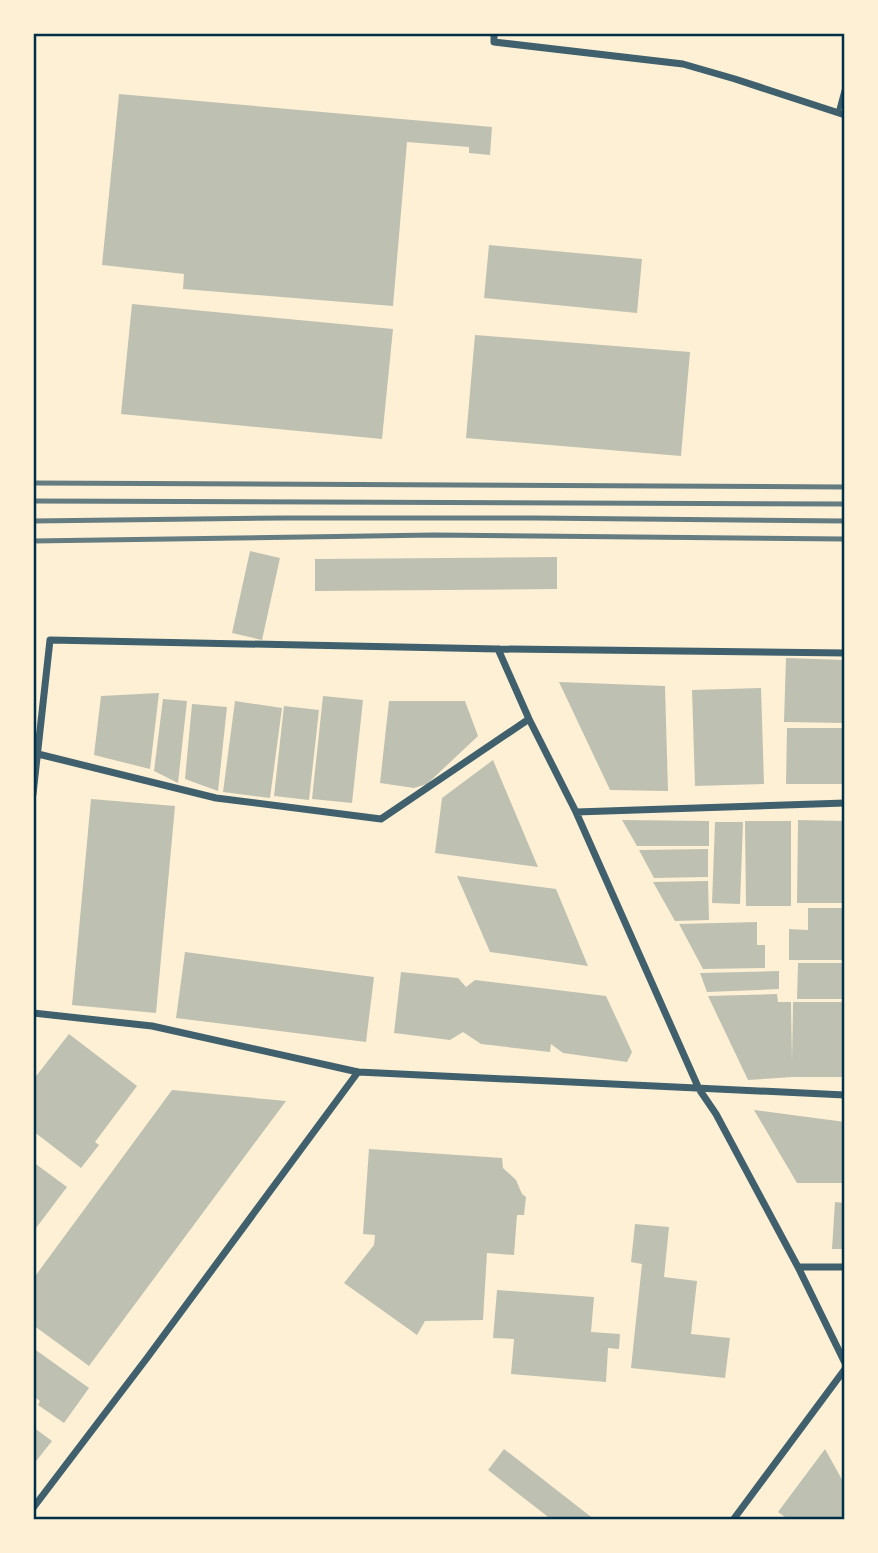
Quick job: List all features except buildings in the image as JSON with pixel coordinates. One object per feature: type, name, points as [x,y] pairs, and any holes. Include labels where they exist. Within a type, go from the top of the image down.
[{"type":"street","points":[[494,33],[494,42],[683,64],[841,114]]},
{"type":"street","points":[[33,793],[35,753],[50,640],[845,653]]},
{"type":"street","points":[[498,649],[529,719],[576,812],[698,1089],[716,1114],[798,1267],[845,1363]]},
{"type":"street","points":[[35,753],[216,799],[382,819],[529,719]]},
{"type":"street","points":[[576,812],[845,803]]},
{"type":"street","points":[[33,1013],[152,1026],[358,1072],[845,1096]]},
{"type":"street","points":[[33,1508],[358,1072]]},
{"type":"street","points":[[798,1267],[845,1266]]},
{"type":"street","points":[[733,1520],[845,1369]]},
{"type":"lane","points":[[841,114],[845,87]]},
{"type":"railway","points":[[33,483],[845,487]]},
{"type":"railway","points":[[33,501],[845,504]]},
{"type":"railway","points":[[33,521],[284,518],[845,521]]},
{"type":"railway","points":[[33,541],[434,535],[845,539]]}]
